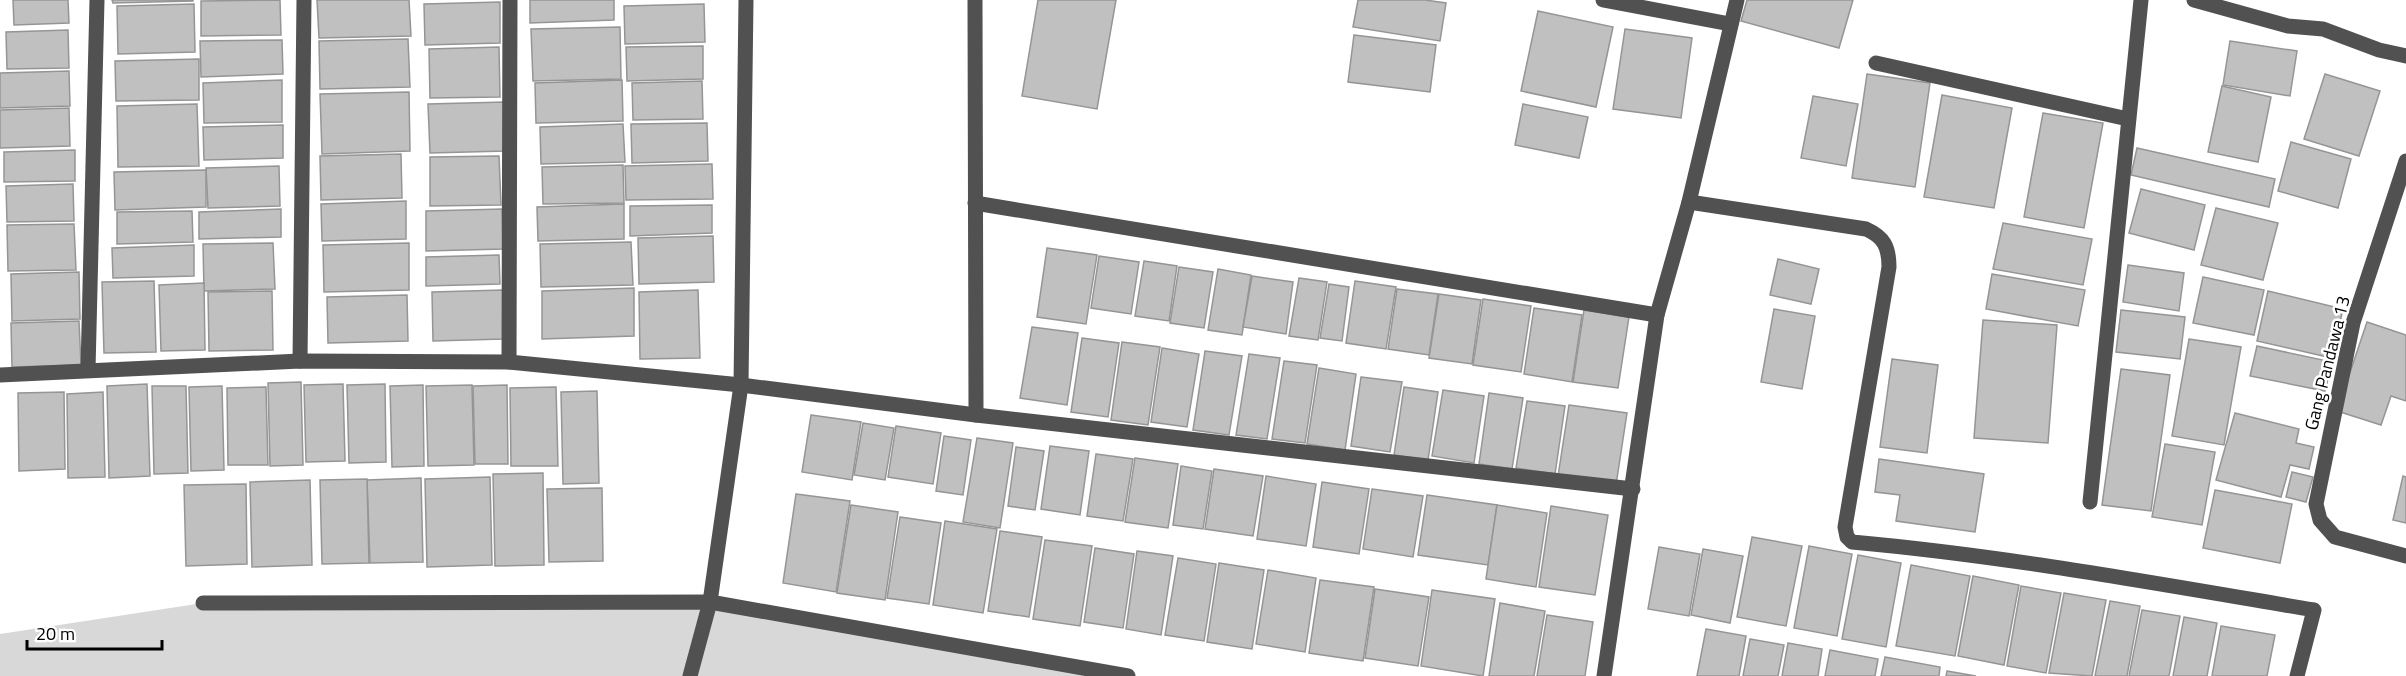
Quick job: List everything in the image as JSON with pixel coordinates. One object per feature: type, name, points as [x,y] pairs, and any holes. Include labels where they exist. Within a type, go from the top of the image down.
[{"type":"street","points":[[88,370],[97,0]]},
{"type":"street","points":[[300,361],[304,0]]},
{"type":"street","points":[[508,362],[510,0]]},
{"type":"street","points":[[690,676],[710,602],[741,385],[746,0]]},
{"type":"street","points":[[975,0],[976,415]]},
{"type":"street","points":[[1603,0],[1730,24]]},
{"type":"street","points":[[1604,676],[1657,315],[1689,202],[1737,0]]},
{"type":"street","points":[[2090,502],[2141,0]]},
{"type":"street","points":[[2204,1],[2288,26],[2324,29],[2379,50],[2406,56]]},
{"type":"street","points":[[1876,63],[2128,119]]},
{"type":"street","name":"Gang Pandawa 13","points":[[2406,161],[2369,282],[2353,323],[2316,494],[2320,520],[2335,537],[2406,556]]},
{"type":"street","points":[[1689,202],[1866,229],[1878,234],[1887,244],[1889,267],[1845,527],[1847,537],[1852,542],[1938,550],[2026,562],[2314,610],[2297,676]]},
{"type":"street","points":[[975,203],[1657,315]]},
{"type":"street","points":[[0,375],[300,361],[508,362],[741,385],[976,415],[1633,489]]},
{"type":"street","points":[[203,603],[710,602],[1128,676]]},
{"type":"shaded area","points":[[710,602],[1128,676],[0,676],[0,634],[203,603]]},
{"type":"building","points":[[13,0],[68,0],[69,23],[14,25]]},
{"type":"building","points":[[112,0],[193,0],[193,1],[113,3]]},
{"type":"building","points":[[280,0],[281,35],[201,36],[201,1]]},
{"type":"building","points":[[317,0],[409,0],[411,36],[319,38]]},
{"type":"building","points":[[530,0],[614,0],[614,20],[530,23]]},
{"type":"building","points":[[1038,0],[1116,0],[1097,109],[1022,96]]},
{"type":"building","points":[[1358,0],[1425,0],[1446,3],[1440,41],[1353,27]]},
{"type":"building","points":[[1747,0],[1853,0],[1839,48],[1741,21]]},
{"type":"building","points":[[500,2],[500,43],[425,45],[424,4]]},
{"type":"building","points":[[194,4],[195,52],[118,54],[117,6]]},
{"type":"building","points":[[704,4],[705,42],[625,44],[624,6]]},
{"type":"building","points":[[1538,11],[1613,27],[1596,107],[1521,91]]},
{"type":"building","points":[[620,27],[621,79],[533,81],[531,29]]},
{"type":"building","points":[[1625,29],[1692,38],[1681,118],[1613,109]]},
{"type":"building","points":[[68,30],[69,68],[7,69],[6,32]]},
{"type":"building","points":[[1354,35],[1436,45],[1430,92],[1348,82]]},
{"type":"building","points":[[408,39],[410,87],[320,89],[319,41]]},
{"type":"building","points":[[282,40],[283,74],[201,77],[200,41]]},
{"type":"building","points":[[2230,41],[2297,51],[2290,96],[2223,85]]},
{"type":"building","points":[[703,46],[703,79],[627,81],[626,47]]},
{"type":"building","points":[[499,47],[500,97],[430,98],[429,49]]},
{"type":"building","points":[[199,59],[199,100],[116,101],[115,61]]},
{"type":"building","points":[[69,71],[70,106],[0,108],[0,73]]},
{"type":"building","points":[[1867,74],[1930,83],[1915,187],[1852,178]]},
{"type":"building","points":[[2325,74],[2380,91],[2359,156],[2304,139]]},
{"type":"building","points":[[282,80],[282,122],[204,123],[203,83]]},
{"type":"building","points":[[622,80],[623,121],[536,123],[535,83]]},
{"type":"building","points":[[702,81],[703,119],[633,120],[632,83]]},
{"type":"building","points":[[2222,86],[2271,97],[2258,162],[2208,152]]},
{"type":"building","points":[[409,92],[410,151],[322,154],[320,94]]},
{"type":"building","points":[[1942,95],[2012,108],[1994,208],[1924,197]]},
{"type":"building","points":[[1813,96],[1858,104],[1846,166],[1801,158]]},
{"type":"building","points":[[505,102],[506,151],[430,153],[428,104]]},
{"type":"building","points":[[197,104],[199,166],[118,167],[117,106]]},
{"type":"building","points":[[1523,104],[1588,117],[1579,158],[1515,145]]},
{"type":"building","points":[[69,108],[70,146],[0,148],[0,110]]},
{"type":"building","points":[[2043,113],[2103,123],[2084,228],[2024,217]]},
{"type":"building","points":[[707,123],[708,161],[632,163],[631,124]]},
{"type":"building","points":[[623,124],[625,162],[541,164],[540,127]]},
{"type":"building","points":[[283,125],[283,158],[204,160],[203,127]]},
{"type":"building","points":[[2291,142],[2351,159],[2338,208],[2278,191]]},
{"type":"building","points":[[2137,148],[2275,179],[2269,207],[2131,175]]},
{"type":"building","points":[[75,150],[75,181],[4,182],[4,152]]},
{"type":"building","points":[[401,154],[402,198],[321,200],[320,156]]},
{"type":"building","points":[[499,156],[501,205],[430,206],[430,157]]},
{"type":"building","points":[[712,164],[713,199],[626,200],[625,166]]},
{"type":"building","points":[[623,165],[624,203],[543,204],[542,167]]},
{"type":"building","points":[[279,166],[280,206],[208,208],[206,168]]},
{"type":"building","points":[[206,170],[206,207],[115,210],[114,172]]},
{"type":"building","points":[[73,184],[74,221],[7,222],[6,186]]},
{"type":"building","points":[[2141,189],[2205,205],[2194,250],[2129,233]]},
{"type":"building","points":[[406,201],[406,239],[322,241],[321,204]]},
{"type":"building","points":[[624,204],[624,239],[538,241],[537,207]]},
{"type":"building","points":[[712,205],[712,233],[630,236],[630,206]]},
{"type":"building","points":[[2216,208],[2278,223],[2263,280],[2201,265]]},
{"type":"building","points":[[281,209],[281,237],[199,239],[199,212]]},
{"type":"building","points":[[502,209],[503,249],[426,251],[426,211]]},
{"type":"building","points":[[192,211],[193,242],[117,244],[117,212]]},
{"type":"building","points":[[2003,223],[2092,239],[2083,285],[1993,269]]},
{"type":"building","points":[[74,224],[76,270],[8,271],[7,225]]},
{"type":"building","points":[[713,236],[714,282],[639,284],[638,238]]},
{"type":"building","points":[[631,242],[633,285],[541,287],[540,244]]},
{"type":"building","points":[[273,243],[275,289],[204,291],[203,244]]},
{"type":"building","points":[[409,243],[409,290],[324,292],[323,245]]},
{"type":"building","points":[[194,245],[194,276],[113,278],[112,248]]},
{"type":"building","points":[[1047,248],[1097,255],[1086,324],[1037,317]]},
{"type":"building","points":[[499,255],[500,284],[426,286],[426,257]]},
{"type":"building","points":[[1099,256],[1139,262],[1131,314],[1091,308]]},
{"type":"building","points":[[1778,259],[1819,269],[1811,304],[1770,295]]},
{"type":"building","points":[[1144,261],[1177,266],[1169,321],[1135,316]]},
{"type":"building","points":[[2128,265],[2184,273],[2179,311],[2123,302]]},
{"type":"building","points":[[1179,267],[1213,272],[1204,328],[1170,323]]},
{"type":"building","points":[[1218,269],[1251,275],[1242,335],[1208,330]]},
{"type":"building","points":[[79,272],[80,319],[12,321],[11,274]]},
{"type":"building","points":[[1992,274],[2085,290],[2078,326],[1986,309]]},
{"type":"building","points":[[1252,276],[1293,282],[1286,334],[1243,327]]},
{"type":"building","points":[[2203,277],[2264,290],[2254,335],[2193,323]]},
{"type":"building","points":[[1299,278],[1327,282],[1318,340],[1289,336]]},
{"type":"building","points":[[154,281],[156,352],[104,353],[102,282]]},
{"type":"building","points":[[1355,281],[1396,287],[1386,349],[1346,343]]},
{"type":"building","points":[[204,283],[205,350],[161,351],[159,285]]},
{"type":"building","points":[[1329,284],[1349,287],[1342,341],[1320,338]]},
{"type":"building","points":[[634,288],[634,336],[542,339],[542,291]]},
{"type":"building","points":[[1397,289],[1438,294],[1429,355],[1388,349]]},
{"type":"building","points":[[503,290],[504,339],[433,341],[432,292]]},
{"type":"building","points":[[698,290],[700,358],[640,359],[639,292]]},
{"type":"building","points":[[272,291],[273,350],[209,351],[208,292]]},
{"type":"building","points":[[2268,291],[2343,309],[2332,358],[2257,341]]},
{"type":"building","points":[[1439,294],[1481,300],[1472,364],[1429,358]]},
{"type":"building","points":[[407,295],[408,341],[328,343],[327,297]]},
{"type":"building","points":[[1483,299],[1531,306],[1521,372],[1473,365]]},
{"type":"building","points":[[1534,308],[1582,315],[1572,382],[1524,374]]},
{"type":"building","points":[[1774,309],[1815,316],[1802,389],[1761,382]]},
{"type":"building","points":[[1584,310],[1629,317],[1618,388],[1573,382]]},
{"type":"building","points":[[2121,310],[2185,317],[2180,359],[2116,352]]},
{"type":"building","points":[[1983,320],[2057,325],[2048,443],[1974,438]]},
{"type":"building","points":[[79,321],[81,365],[12,367],[11,323]]},
{"type":"building","points":[[2367,322],[2406,335],[2406,401],[2391,396],[2381,425],[2337,411]]},
{"type":"building","points":[[1032,327],[1078,333],[1067,405],[1020,398]]},
{"type":"building","points":[[1082,338],[1119,343],[1108,417],[1071,412]]},
{"type":"building","points":[[2189,339],[2241,347],[2224,445],[2172,436]]},
{"type":"building","points":[[1122,342],[1160,347],[1148,425],[1111,420]]},
{"type":"building","points":[[2257,346],[2332,362],[2325,391],[2250,376]]},
{"type":"building","points":[[1162,348],[1199,354],[1187,427],[1151,422]]},
{"type":"building","points":[[1205,351],[1242,356],[1229,435],[1193,430]]},
{"type":"building","points":[[1249,354],[1280,358],[1267,439],[1236,435]]},
{"type":"building","points":[[1892,359],[1938,365],[1927,453],[1880,447]]},
{"type":"building","points":[[1284,361],[1317,365],[1305,443],[1272,439]]},
{"type":"building","points":[[1319,368],[1356,374],[1345,450],[1307,444]]},
{"type":"building","points":[[2121,369],[2170,375],[2151,511],[2102,505]]},
{"type":"building","points":[[1361,377],[1402,382],[1390,452],[1351,446]]},
{"type":"building","points":[[301,382],[303,465],[270,466],[268,383]]},
{"type":"building","points":[[147,384],[150,476],[109,478],[107,386]]},
{"type":"building","points":[[343,384],[345,461],[306,462],[304,385]]},
{"type":"building","points":[[385,384],[386,462],[349,463],[347,385]]},
{"type":"building","points":[[423,385],[424,466],[392,467],[390,386]]},
{"type":"building","points":[[472,385],[474,465],[428,466],[426,386]]},
{"type":"building","points":[[507,385],[508,464],[475,464],[473,386]]},
{"type":"building","points":[[152,386],[186,386],[188,473],[154,474]]},
{"type":"building","points":[[222,386],[224,470],[191,471],[189,387]]},
{"type":"building","points":[[266,387],[268,465],[228,465],[227,388]]},
{"type":"building","points":[[556,387],[558,466],[511,466],[510,388]]},
{"type":"building","points":[[1404,387],[1438,392],[1428,460],[1394,455]]},
{"type":"building","points":[[1443,390],[1484,396],[1474,463],[1432,456]]},
{"type":"building","points":[[597,391],[599,483],[563,484],[561,392]]},
{"type":"building","points":[[64,392],[65,469],[19,471],[18,393]]},
{"type":"building","points":[[103,392],[105,477],[68,478],[67,394]]},
{"type":"building","points":[[1489,393],[1523,398],[1512,469],[1479,464]]},
{"type":"building","points":[[1527,401],[1565,406],[1555,474],[1516,468]]},
{"type":"building","points":[[1569,405],[1627,413],[1616,485],[1558,476]]},
{"type":"building","points":[[2235,413],[2299,429],[2296,443],[2314,447],[2309,469],[2290,465],[2281,497],[2216,480]]},
{"type":"building","points":[[811,415],[861,422],[852,480],[802,472]]},
{"type":"building","points":[[863,423],[894,428],[885,480],[854,475]]},
{"type":"building","points":[[896,426],[941,433],[933,484],[888,477]]},
{"type":"building","points":[[944,436],[971,440],[963,495],[936,491]]},
{"type":"building","points":[[977,438],[1013,443],[1000,528],[963,522]]},
{"type":"building","points":[[2165,444],[2215,452],[2202,525],[2152,517]]},
{"type":"building","points":[[1050,446],[1089,451],[1080,515],[1041,509]]},
{"type":"building","points":[[1016,447],[1044,451],[1035,510],[1008,506]]},
{"type":"building","points":[[1096,454],[1133,459],[1123,521],[1087,516]]},
{"type":"building","points":[[1135,458],[1178,464],[1168,528],[1125,522]]},
{"type":"building","points":[[1879,459],[1984,474],[1975,532],[1896,521],[1900,495],[1875,492]]},
{"type":"building","points":[[1181,466],[1212,471],[1203,529],[1173,525]]},
{"type":"building","points":[[1214,469],[1263,476],[1253,536],[1205,529]]},
{"type":"building","points":[[2292,472],[2313,477],[2306,502],[2286,497]]},
{"type":"building","points":[[543,473],[544,565],[495,566],[493,474]]},
{"type":"building","points":[[1266,476],[1316,484],[1306,546],[1257,539]]},
{"type":"building","points":[[2403,476],[2406,477],[2406,523],[2393,520]]},
{"type":"building","points":[[490,477],[492,565],[427,567],[425,479]]},
{"type":"building","points":[[421,478],[423,562],[370,563],[367,480]]},
{"type":"building","points":[[367,479],[369,563],[322,564],[320,480]]},
{"type":"building","points":[[310,480],[312,565],[252,567],[250,482]]},
{"type":"building","points":[[1322,482],[1369,489],[1359,554],[1313,547]]},
{"type":"building","points":[[246,484],[247,564],[186,566],[184,485]]},
{"type":"building","points":[[602,488],[603,561],[549,562],[547,489]]},
{"type":"building","points":[[1372,489],[1423,496],[1413,557],[1363,549]]},
{"type":"building","points":[[2215,490],[2292,504],[2280,563],[2203,548]]},
{"type":"building","points":[[796,494],[850,501],[836,592],[783,583]]},
{"type":"building","points":[[1427,495],[1497,505],[1488,565],[1418,555]]},
{"type":"building","points":[[851,505],[898,512],[885,600],[837,593]]},
{"type":"building","points":[[1497,505],[1547,513],[1536,587],[1486,579]]},
{"type":"building","points":[[1551,506],[1608,515],[1595,595],[1539,587]]},
{"type":"building","points":[[900,517],[941,523],[929,604],[887,598]]},
{"type":"building","points":[[945,521],[997,529],[983,613],[933,605]]},
{"type":"building","points":[[1000,531],[1042,537],[1029,617],[988,611]]},
{"type":"building","points":[[1752,537],[1802,546],[1786,626],[1737,617]]},
{"type":"building","points":[[1045,540],[1092,546],[1080,626],[1033,619]]},
{"type":"building","points":[[1809,546],[1852,554],[1837,636],[1794,628]]},
{"type":"building","points":[[1659,547],[1700,554],[1689,616],[1648,609]]},
{"type":"building","points":[[1095,548],[1134,554],[1123,628],[1084,622]]},
{"type":"building","points":[[1703,549],[1743,556],[1730,623],[1691,615]]},
{"type":"building","points":[[1137,551],[1173,556],[1161,635],[1126,629]]},
{"type":"building","points":[[1858,555],[1901,563],[1886,647],[1842,639]]},
{"type":"building","points":[[1178,558],[1216,564],[1204,641],[1165,635]]},
{"type":"building","points":[[1219,563],[1264,570],[1252,649],[1207,642]]},
{"type":"building","points":[[1911,565],[1970,576],[1955,656],[1896,646]]},
{"type":"building","points":[[1268,570],[1316,578],[1305,652],[1256,644]]},
{"type":"building","points":[[1973,576],[2019,585],[2004,665],[1958,656]]},
{"type":"building","points":[[1320,580],[1374,587],[1363,661],[1309,653]]},
{"type":"building","points":[[2021,586],[2061,593],[2046,673],[2007,666]]},
{"type":"building","points":[[1375,589],[1429,597],[1418,666],[1365,658]]},
{"type":"building","points":[[1432,590],[1495,599],[1483,676],[1421,666]]},
{"type":"building","points":[[2064,593],[2106,600],[2092,676],[2049,673]]},
{"type":"building","points":[[2110,601],[2140,606],[2127,676],[2095,676]]},
{"type":"building","points":[[1500,603],[1545,611],[1534,676],[1489,676]]},
{"type":"building","points":[[2142,610],[2180,616],[2169,676],[2129,676]]},
{"type":"building","points":[[1547,615],[1593,622],[1585,676],[1537,676]]},
{"type":"building","points":[[2184,617],[2217,623],[2207,676],[2173,676]]},
{"type":"building","points":[[2221,626],[2275,635],[2267,676],[2212,676]]},
{"type":"building","points":[[1706,629],[1746,636],[1739,676],[1697,676]]},
{"type":"building","points":[[1750,639],[1784,645],[1778,676],[1743,676]]},
{"type":"building","points":[[1788,643],[1822,649],[1818,676],[1782,676]]},
{"type":"building","points":[[1830,650],[1878,659],[1875,676],[1825,676]]},
{"type":"building","points":[[1885,657],[1940,667],[1939,676],[1881,676]]},
{"type":"building","points":[[1947,671],[1976,676],[1946,676]]}]
